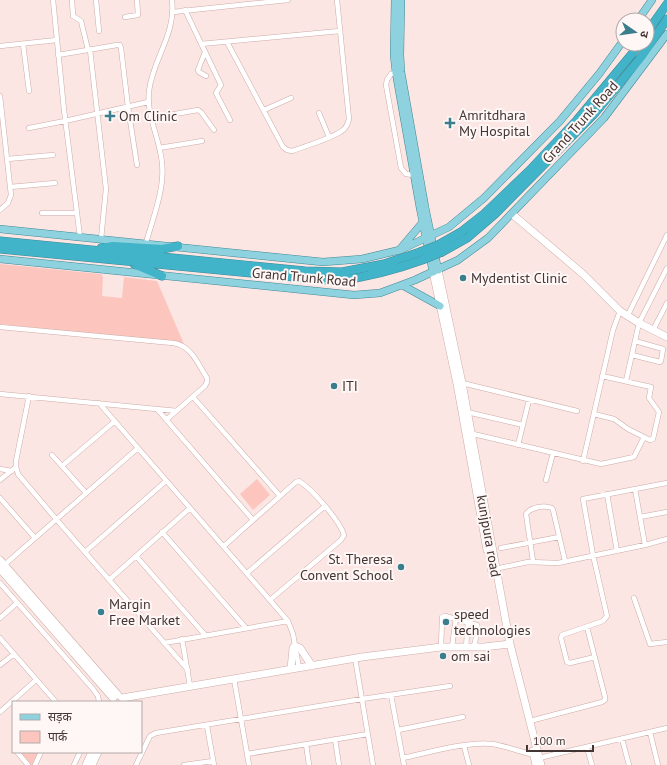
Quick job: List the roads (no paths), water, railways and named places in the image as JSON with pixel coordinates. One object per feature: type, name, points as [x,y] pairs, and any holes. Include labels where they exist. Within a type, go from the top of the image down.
[{"type":"highway","points":[[655,21],[667,4]]},
{"type":"highway","name":"Grand Trunk Road","points":[[645,59],[667,19]]},
{"type":"highway","points":[[440,248],[484,214],[529,171],[577,120],[633,52]]},
{"type":"highway","points":[[0,249],[336,281],[362,278],[396,270],[421,256],[467,238],[495,214],[595,113],[645,59]]},
{"type":"highway","points":[[0,241],[305,271],[342,272],[421,256]]},
{"type":"highway","points":[[93,250],[113,246],[162,249],[178,246]]},
{"type":"highway","points":[[124,261],[162,276]]},
{"type":"main road","points":[[395,0],[394,55],[399,72],[436,271]]},
{"type":"main road","points":[[401,0],[399,72],[414,175],[423,222],[429,237]]},
{"type":"main road","points":[[644,12],[652,0]]},
{"type":"main road","name":"Grand Trunk Road","points":[[0,260],[354,295],[380,293],[436,271],[458,260],[488,238],[604,118],[645,59],[667,34]]},
{"type":"main road","name":"Grand Trunk Road","points":[[0,229],[323,262],[362,259],[400,250],[449,227],[484,198],[560,121],[599,74],[615,52]]},
{"type":"main road","points":[[400,250],[423,222]]},
{"type":"main road","points":[[402,285],[443,305]]},
{"type":"street","points":[[53,0],[65,121],[80,237]]},
{"type":"street","points":[[72,0],[73,16],[81,21],[89,50],[98,114],[106,189],[106,205],[101,239]]},
{"type":"street","points":[[96,0],[100,31]]},
{"type":"street","points":[[125,17],[138,14],[137,0]]},
{"type":"street","points":[[146,243],[162,180],[162,160],[148,102],[151,80],[166,42],[170,27],[173,12],[172,0]]},
{"type":"street","points":[[173,12],[247,2],[288,0]]},
{"type":"street","points":[[227,42],[283,147],[292,151],[329,137],[342,131],[347,126],[349,119],[337,0]]},
{"type":"street","points":[[185,10],[221,85],[216,93],[230,120]]},
{"type":"street","points":[[201,44],[340,31]]},
{"type":"street","points":[[0,46],[57,40]]},
{"type":"street","points":[[24,44],[29,91]]},
{"type":"street","points":[[58,55],[117,44],[120,45],[122,48],[128,107],[137,165]]},
{"type":"street","points":[[205,52],[198,70],[206,76]]},
{"type":"street","points":[[399,72],[391,74],[388,77],[386,85],[401,168],[406,174],[414,175]]},
{"type":"street","points":[[0,96],[10,187],[10,199],[0,210]]},
{"type":"street","points":[[264,110],[291,98]]},
{"type":"street","points":[[29,128],[148,102]]},
{"type":"street","points":[[152,118],[198,110],[214,130]]},
{"type":"street","points":[[319,113],[329,137]]},
{"type":"street","points":[[159,148],[202,141]]},
{"type":"street","points":[[7,159],[53,155]]},
{"type":"street","points":[[10,187],[55,183]]},
{"type":"street","points":[[42,213],[77,213]]},
{"type":"street","points":[[512,214],[583,274],[627,317],[667,337]]},
{"type":"street","points":[[627,317],[667,235]]},
{"type":"street","points":[[626,381],[639,324],[667,268]]},
{"type":"street","name":"kunjpura road","points":[[436,271],[456,367],[507,644],[538,761]]},
{"type":"street","points":[[653,330],[667,303]]},
{"type":"street","points":[[583,461],[613,330],[620,311]]},
{"type":"street","points":[[0,327],[173,343],[183,346],[188,349],[207,382],[205,386],[166,420]]},
{"type":"street","points":[[632,356],[660,362],[662,361],[663,349],[635,341]]},
{"type":"street","name":"kunjpura road","points":[[456,367],[462,383],[467,412],[468,432]]},
{"type":"street","points":[[594,414],[614,419],[628,429],[652,440],[659,415],[649,398],[650,387],[602,376]]},
{"type":"street","points":[[462,383],[577,411]]},
{"type":"street","points":[[0,394],[177,411]]},
{"type":"street","points":[[0,480],[14,469],[29,396]]},
{"type":"street","points":[[193,397],[280,496]]},
{"type":"street","points":[[518,445],[529,400]]},
{"type":"street","points":[[99,404],[288,621],[293,634],[299,668]]},
{"type":"street","points":[[157,409],[253,520]]},
{"type":"street","points":[[467,412],[523,425]]},
{"type":"street","points":[[62,466],[115,421]]},
{"type":"street","points":[[468,432],[583,461],[601,464],[632,458],[636,455],[644,437]]},
{"type":"street","points":[[138,448],[35,538],[1,565],[116,700],[355,658],[441,647],[474,647],[507,644]]},
{"type":"street","points":[[546,480],[553,453]]},
{"type":"street","points":[[52,454],[86,493]]},
{"type":"street","points":[[0,469],[14,469]]},
{"type":"street","points":[[14,469],[188,670]]},
{"type":"street","points":[[85,552],[166,481]]},
{"type":"street","points":[[224,546],[296,482],[299,481],[325,506],[342,528],[344,535],[270,600]]},
{"type":"street","points":[[595,657],[570,663],[566,661],[561,636],[603,621],[607,616],[582,501],[584,499],[607,494],[667,483]]},
{"type":"street","points":[[635,489],[645,545]]},
{"type":"street","points":[[607,494],[617,551]]},
{"type":"street","points":[[0,498],[35,538]]},
{"type":"street","points":[[247,573],[325,506]]},
{"type":"street","points":[[534,562],[526,514],[531,509],[549,507],[553,510],[565,561]]},
{"type":"street","points":[[109,580],[190,508]]},
{"type":"street","points":[[640,517],[667,512]]},
{"type":"street","points":[[162,532],[246,628]]},
{"type":"street","points":[[501,548],[559,536]]},
{"type":"street","points":[[493,570],[528,562],[550,563],[593,556],[645,545],[667,538]]},
{"type":"street","points":[[136,556],[205,635]]},
{"type":"street","points":[[0,583],[93,689],[98,696],[99,701]]},
{"type":"street","points":[[634,598],[650,644],[667,642]]},
{"type":"street","points":[[0,618],[17,603]]},
{"type":"street","points":[[441,647],[442,617],[445,616],[456,618],[478,626],[474,647]]},
{"type":"street","points":[[452,647],[456,618]]},
{"type":"street","points":[[164,643],[288,621]]},
{"type":"street","points":[[466,647],[468,622]]},
{"type":"street","points":[[530,722],[604,701],[605,698],[587,627]]},
{"type":"street","points":[[0,638],[55,701]]},
{"type":"street","points":[[182,639],[190,686]]},
{"type":"street","name":"kunjpura road","points":[[507,644],[530,722],[538,761]]},
{"type":"street","points":[[295,646],[300,648],[312,666]]},
{"type":"street","points":[[291,669],[292,648],[295,646]]},
{"type":"street","points":[[0,665],[14,654]]},
{"type":"street","points":[[355,658],[373,765]]},
{"type":"street","points":[[234,679],[249,765]]},
{"type":"street","points":[[12,701],[36,680]]},
{"type":"street","points":[[142,753],[150,736],[156,733],[450,686]]},
{"type":"street","points":[[391,695],[404,765]]},
{"type":"street","points":[[0,712],[12,701]]},
{"type":"street","points":[[398,730],[463,717]]},
{"type":"street","points":[[184,765],[213,763],[207,726]]},
{"type":"street","points":[[403,758],[464,746],[492,744],[538,761],[667,728]]},
{"type":"street","points":[[650,732],[658,765]]},
{"type":"street","points":[[247,754],[368,734]]},
{"type":"street","points":[[335,739],[339,765]]},
{"type":"street","points":[[622,739],[628,765]]},
{"type":"street","points":[[306,744],[309,765]]},
{"type":"street","points":[[464,746],[469,765]]},
{"type":"street","points":[[587,748],[592,765]]},
{"type":"street","points":[[18,753],[28,765]]},
{"type":"street","points":[[35,765],[41,753]]},
{"type":"street","points":[[74,765],[80,753]]},
{"type":"street","points":[[86,765],[92,753]]},
{"type":"street","points":[[92,765],[98,753]]},
{"type":"street","points":[[136,765],[142,753]]},
{"type":"place","name":"Om Clinic","points":[[110,116]]},
{"type":"place","name":"Amritdhara My Hospital","points":[[450,123]]},
{"type":"place","name":"Mydentist Clinic","points":[[463,278]]},
{"type":"place","name":"ITI","points":[[334,386]]},
{"type":"place","name":"St. Theresa Convent School","points":[[401,567]]},
{"type":"place","name":"Margin Free Market","points":[[101,612]]},
{"type":"place","name":"speed technologies","points":[[446,622]]},
{"type":"place","name":"om sai","points":[[443,656]]}]
